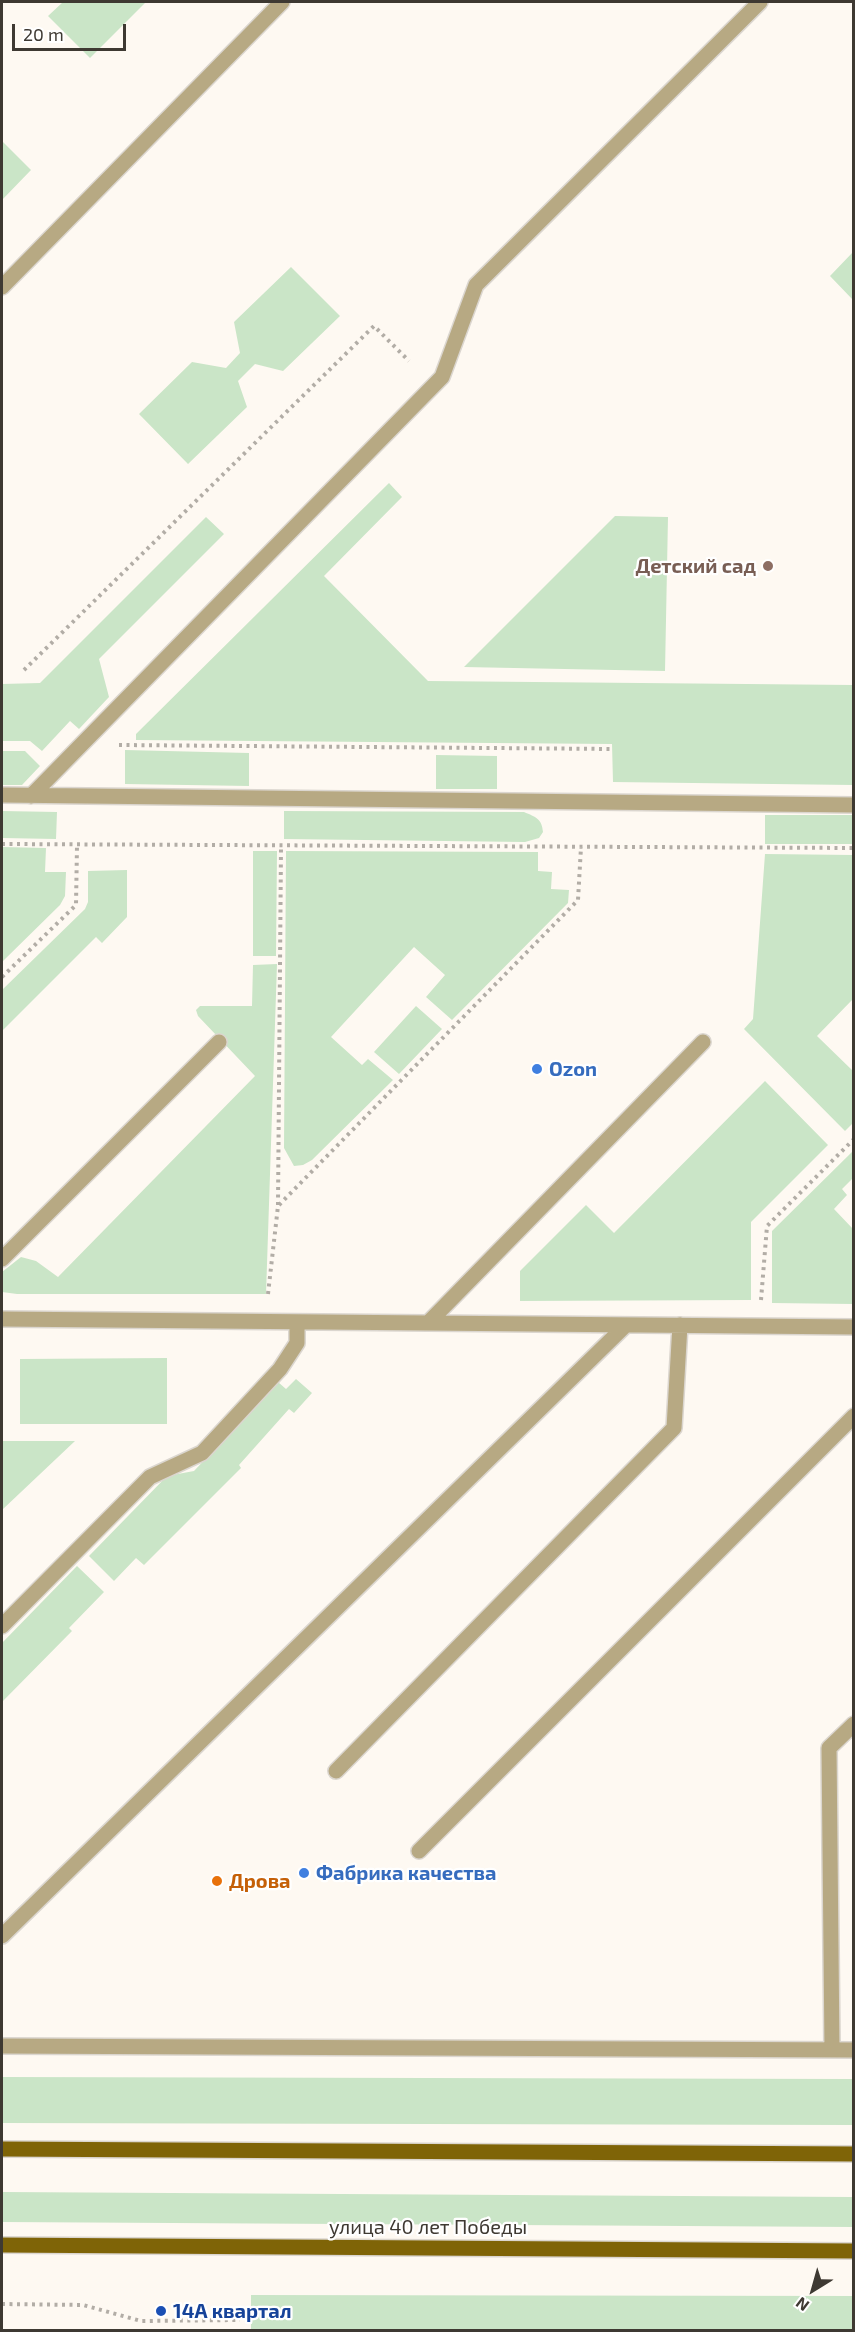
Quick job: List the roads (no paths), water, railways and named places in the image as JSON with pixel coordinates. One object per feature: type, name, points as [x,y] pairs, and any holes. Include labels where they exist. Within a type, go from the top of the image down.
[{"type":"main road","points":[[2,2149],[854,2154]]},
{"type":"main road","name":"улица 40 лет Победы","points":[[2,2245],[854,2251]]},
{"type":"street","points":[[2,287],[282,2]]},
{"type":"street","points":[[31,796],[442,377],[476,285],[760,2]]},
{"type":"street","points":[[2,795],[854,806]]},
{"type":"street","points":[[2,1260],[219,1042]]},
{"type":"street","points":[[428,1323],[703,1042]]},
{"type":"street","points":[[2,1319],[854,1327]]},
{"type":"street","points":[[2,1626],[150,1477],[202,1453],[280,1370],[297,1343],[297,1322]]},
{"type":"street","points":[[2,1936],[626,1325]]},
{"type":"street","points":[[336,1771],[674,1428],[680,1325]]},
{"type":"street","points":[[419,1851],[854,1416]]},
{"type":"street","points":[[832,2050],[829,1748],[854,1724]]},
{"type":"street","points":[[2,2046],[854,2050]]},
{"type":"place","name":"Детский сад","points":[[768,566]]},
{"type":"place","name":"Ozon","points":[[537,1069]]},
{"type":"place","name":"Фабрика качества","points":[[304,1873]]},
{"type":"place","name":"Дрова","points":[[217,1881]]},
{"type":"place","name":"14А квартал","points":[[161,2311]]}]
